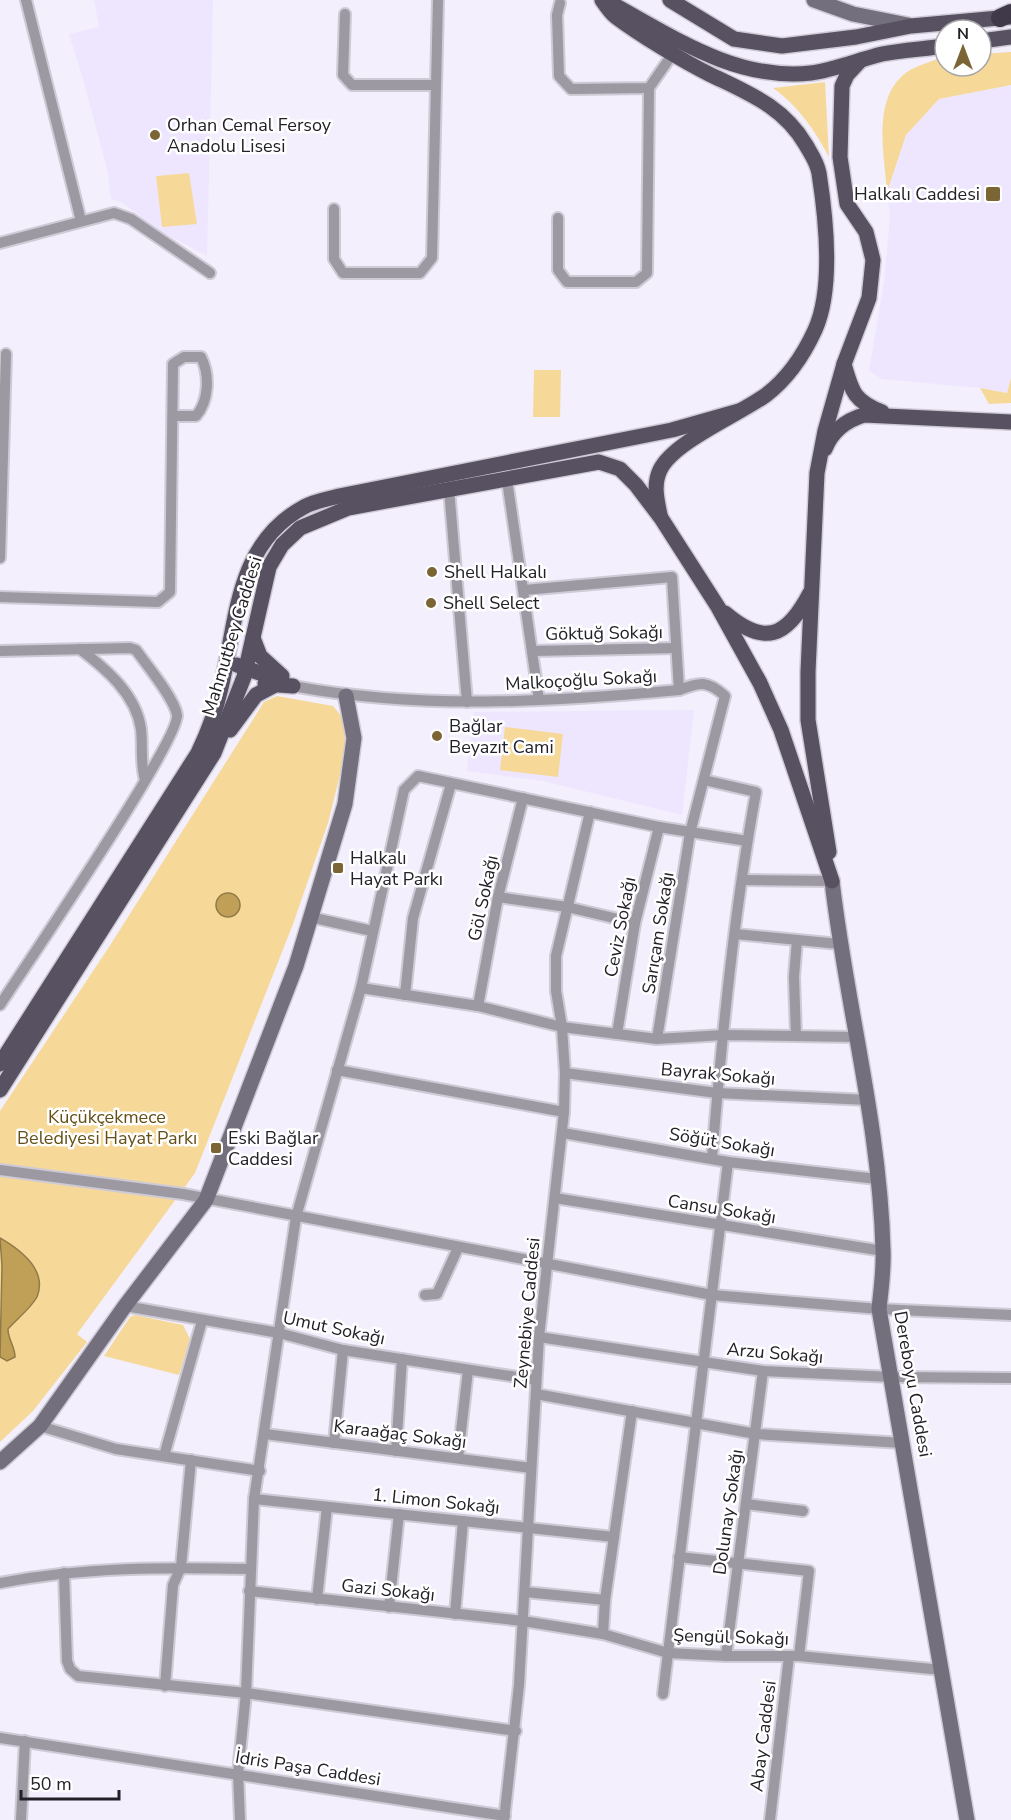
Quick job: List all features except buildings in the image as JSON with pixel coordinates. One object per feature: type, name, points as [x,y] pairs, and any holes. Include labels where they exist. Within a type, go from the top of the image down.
[{"type":"main road","points":[[604,0],[615,16],[674,52],[774,107],[801,135],[818,165],[824,201],[823,303],[815,329],[792,370],[766,394],[673,455],[660,470],[655,487],[661,518]]},
{"type":"main road","points":[[604,0],[696,50],[739,67],[770,72],[813,72],[884,54],[933,48]]},
{"type":"main road","points":[[670,0],[734,39],[753,44],[782,46],[812,44],[911,26],[1007,16]]},
{"type":"main road","points":[[814,0],[842,5],[911,26]]},
{"type":"main road","points":[[993,39],[1011,37]]},
{"type":"main road","points":[[832,881],[827,831],[808,720],[817,473],[825,431],[844,364],[869,298],[873,260],[866,232],[847,204],[840,157],[842,86],[847,75],[861,60]]},
{"type":"main road","points":[[844,364],[854,394],[862,404],[890,415]]},
{"type":"main road","name":"Mahmutbey Caddesi","points":[[0,1064],[198,753],[216,708],[239,593],[252,558],[265,538],[305,506],[339,496],[672,430],[739,411]]},
{"type":"main road","points":[[817,473],[828,441],[843,424],[864,415],[1011,422]]},
{"type":"main road","name":"Mahmutbey Caddesi","points":[[0,1090],[219,743],[245,672],[269,567],[282,545],[300,528],[348,508],[599,462],[620,469],[661,518],[718,607]]},
{"type":"main road","points":[[718,607],[737,624],[755,633],[774,632],[787,628],[798,615],[813,587]]},
{"type":"main road","points":[[718,607],[760,683],[781,730],[832,881]]},
{"type":"main road","points":[[253,638],[260,656],[293,686]]},
{"type":"main road","points":[[225,664],[273,686],[293,686]]},
{"type":"main road","points":[[245,672],[293,686]]},
{"type":"main road","points":[[219,743],[256,695],[273,686]]},
{"type":"main road","points":[[0,1462],[40,1426],[125,1306],[206,1200],[296,966],[345,804],[354,738],[346,696]]},
{"type":"main road","name":"Dereboyu Caddesi","points":[[832,881],[839,944],[868,1101],[877,1179],[883,1251],[879,1309],[967,1820]]},
{"type":"street","points":[[26,0],[81,221]]},
{"type":"street","points":[[334,209],[334,260],[343,273],[420,273],[432,258],[438,0]]},
{"type":"street","points":[[560,3],[557,15],[559,76],[571,89],[650,88]]},
{"type":"street","points":[[345,14],[343,75],[352,85],[436,85]]},
{"type":"street","points":[[558,218],[558,270],[567,282],[636,282],[647,273],[650,88],[674,52]]},
{"type":"street","points":[[0,243],[114,213],[131,219],[210,273]]},
{"type":"street","points":[[0,558],[6,354]]},
{"type":"street","points":[[0,597],[158,602],[170,592],[173,364],[184,357],[201,357],[207,368],[205,406],[196,416],[173,416]]},
{"type":"street","points":[[507,480],[539,700]]},
{"type":"street","points":[[449,489],[467,702]]},
{"type":"street","points":[[524,590],[672,577],[680,690]]},
{"type":"street","points":[[0,651],[119,647],[136,650],[177,713],[177,726],[146,780],[0,1005]]},
{"type":"street","name":"Göktuğ Sokağı","points":[[532,651],[676,648]]},
{"type":"street","points":[[80,649],[106,670],[133,704],[141,730],[142,770],[146,780]]},
{"type":"street","name":"Malkoçoğlu Sokağı","points":[[293,686],[346,696],[467,702],[539,700],[680,690],[697,684],[713,686],[725,696],[690,833]]},
{"type":"street","points":[[240,1820],[238,1773],[246,1693],[254,1499],[260,1471],[296,1217],[361,988],[404,790],[418,776],[659,827],[747,841]]},
{"type":"street","points":[[704,780],[756,792],[735,934],[712,1158]]},
{"type":"street","points":[[405,995],[413,918],[451,784]]},
{"type":"street","name":"Göl Sokağı","points":[[478,1006],[498,897],[523,798]]},
{"type":"street","name":"Zeynebiye Caddesi","points":[[504,1818],[516,1731],[538,1337],[563,1133],[565,1072],[562,1027],[556,991],[556,956],[590,812]]},
{"type":"street","name":"Ceviz Sokağı","points":[[617,1034],[636,923],[659,827]]},
{"type":"street","name":"Sarıçam Sokağı","points":[[657,1039],[690,833]]},
{"type":"street","points":[[742,879],[832,881]]},
{"type":"street","points":[[498,897],[567,907],[636,923]]},
{"type":"street","points":[[310,917],[372,930]]},
{"type":"street","points":[[735,934],[839,944]]},
{"type":"street","points":[[796,1036],[794,976],[797,940]]},
{"type":"street","points":[[361,988],[478,1006],[562,1027],[657,1039],[723,1035],[856,1037]]},
{"type":"street","points":[[337,1070],[564,1112]]},
{"type":"street","name":"Bayrak Sokağı","points":[[565,1072],[717,1093],[868,1101]]},
{"type":"street","name":"Söğüt Sokağı","points":[[563,1133],[729,1162],[877,1179]]},
{"type":"street","points":[[663,1694],[729,1162]]},
{"type":"street","points":[[0,1170],[183,1194],[712,1295],[879,1309],[1011,1315]]},
{"type":"street","name":"Cansu Sokağı","points":[[555,1198],[883,1251]]},
{"type":"street","points":[[425,1295],[437,1294],[458,1248]]},
{"type":"street","name":"Umut Sokağı","points":[[125,1306],[279,1333],[343,1350],[536,1380]]},
{"type":"street","points":[[164,1456],[202,1321]]},
{"type":"street","name":"Arzu Sokağı","points":[[538,1337],[763,1371],[892,1377],[1011,1378]]},
{"type":"street","points":[[334,1443],[343,1350]]},
{"type":"street","points":[[396,1450],[402,1359]]},
{"type":"street","points":[[458,1458],[468,1370]]},
{"type":"street","name":"Dolunay Sokağı","points":[[726,1656],[763,1371]]},
{"type":"street","points":[[536,1394],[756,1434],[903,1443]]},
{"type":"street","points":[[603,1635],[605,1600],[632,1411]]},
{"type":"street","points":[[40,1426],[116,1449],[260,1471]]},
{"type":"street","name":"Karaağaç Sokağı","points":[[265,1434],[531,1468]]},
{"type":"street","points":[[165,1686],[173,1585],[181,1567],[191,1460]]},
{"type":"street","name":"1. Limon Sokağı","points":[[254,1499],[614,1537]]},
{"type":"street","points":[[746,1504],[803,1511]]},
{"type":"street","points":[[317,1599],[327,1507]]},
{"type":"street","points":[[388,1606],[399,1514]]},
{"type":"street","points":[[455,1614],[463,1521]]},
{"type":"street","points":[[680,1557],[738,1562]]},
{"type":"street","name":"Abay Caddesi","points":[[738,1562],[809,1571],[770,1820]]},
{"type":"street","points":[[0,1583],[64,1572],[181,1567],[250,1569]]},
{"type":"street","points":[[64,1572],[67,1661],[70,1669],[84,1677],[246,1693],[516,1731]]},
{"type":"street","name":"Gazi Sokağı","points":[[249,1592],[523,1621]]},
{"type":"street","points":[[525,1592],[605,1600]]},
{"type":"street","name":"Şengül Sokağı","points":[[523,1621],[603,1635],[668,1653],[794,1656],[942,1670]]},
{"type":"street","name":"İdris Paşa Caddesi","points":[[0,1738],[238,1773],[504,1818]]},
{"type":"street","points":[[21,1820],[25,1741]]},
{"type":"shaded area","name":"Orhan Cemal Fersoy Anadolu Lisesi","points":[[94,0],[213,0],[207,256],[160,231],[123,203],[111,199],[108,173],[69,34],[99,27]]},
{"type":"shaded area","points":[[1011,85],[1011,378],[1007,393],[980,388],[882,379],[869,371],[884,282],[890,217],[887,192],[906,135],[939,99]]},
{"type":"shaded area","points":[[694,710],[682,815],[543,781],[467,771],[474,712]]},
{"type":"shaded area","points":[[228,893],[237,896],[240,905],[237,914],[228,917],[219,914],[216,905],[219,896]]},
{"type":"shaded area","points":[[0,1238],[23,1254],[39,1278],[37,1297],[8,1329],[15,1357],[7,1361],[0,1357],[2,1266]]},
{"type":"green space","points":[[1011,52],[1011,85],[939,99],[906,135],[887,192],[883,126],[889,94],[897,81],[910,70],[933,61],[933,78],[993,78],[993,53]]},
{"type":"green space","points":[[825,82],[829,157],[805,119],[773,88]]},
{"type":"green space","points":[[189,173],[197,224],[162,227],[156,176]]},
{"type":"green space","points":[[534,370],[561,370],[560,417],[533,417]]},
{"type":"green space","points":[[1011,378],[1011,403],[989,404],[980,388],[1007,393]]},
{"type":"green space","name":"Küçükçekmece Belediyesi Hayat Parkı","points":[[277,696],[333,706],[344,719],[349,739],[328,823],[293,924],[195,1173],[77,1334],[87,1342],[33,1411],[0,1442],[0,1111],[109,947],[264,702]]},
{"type":"green space","points":[[505,727],[563,734],[558,777],[500,770]]},
{"type":"green space","points":[[135,1315],[183,1325],[190,1339],[179,1375],[104,1356],[130,1317]]},
{"type":"place","name":"Orhan Cemal Fersoy Anadolu Lisesi","points":[[155,135]]},
{"type":"place","name":"Halkalı Caddesi","points":[[993,194]]},
{"type":"place","name":"Shell Halkalı","points":[[432,572]]},
{"type":"place","name":"Shell Select","points":[[431,603]]},
{"type":"place","name":"Bağlar Beyazıt Cami","points":[[437,736]]},
{"type":"place","name":"Halkalı Hayat Parkı","points":[[338,868]]},
{"type":"place","name":"Eski Bağlar Caddesi","points":[[216,1148]]}]
